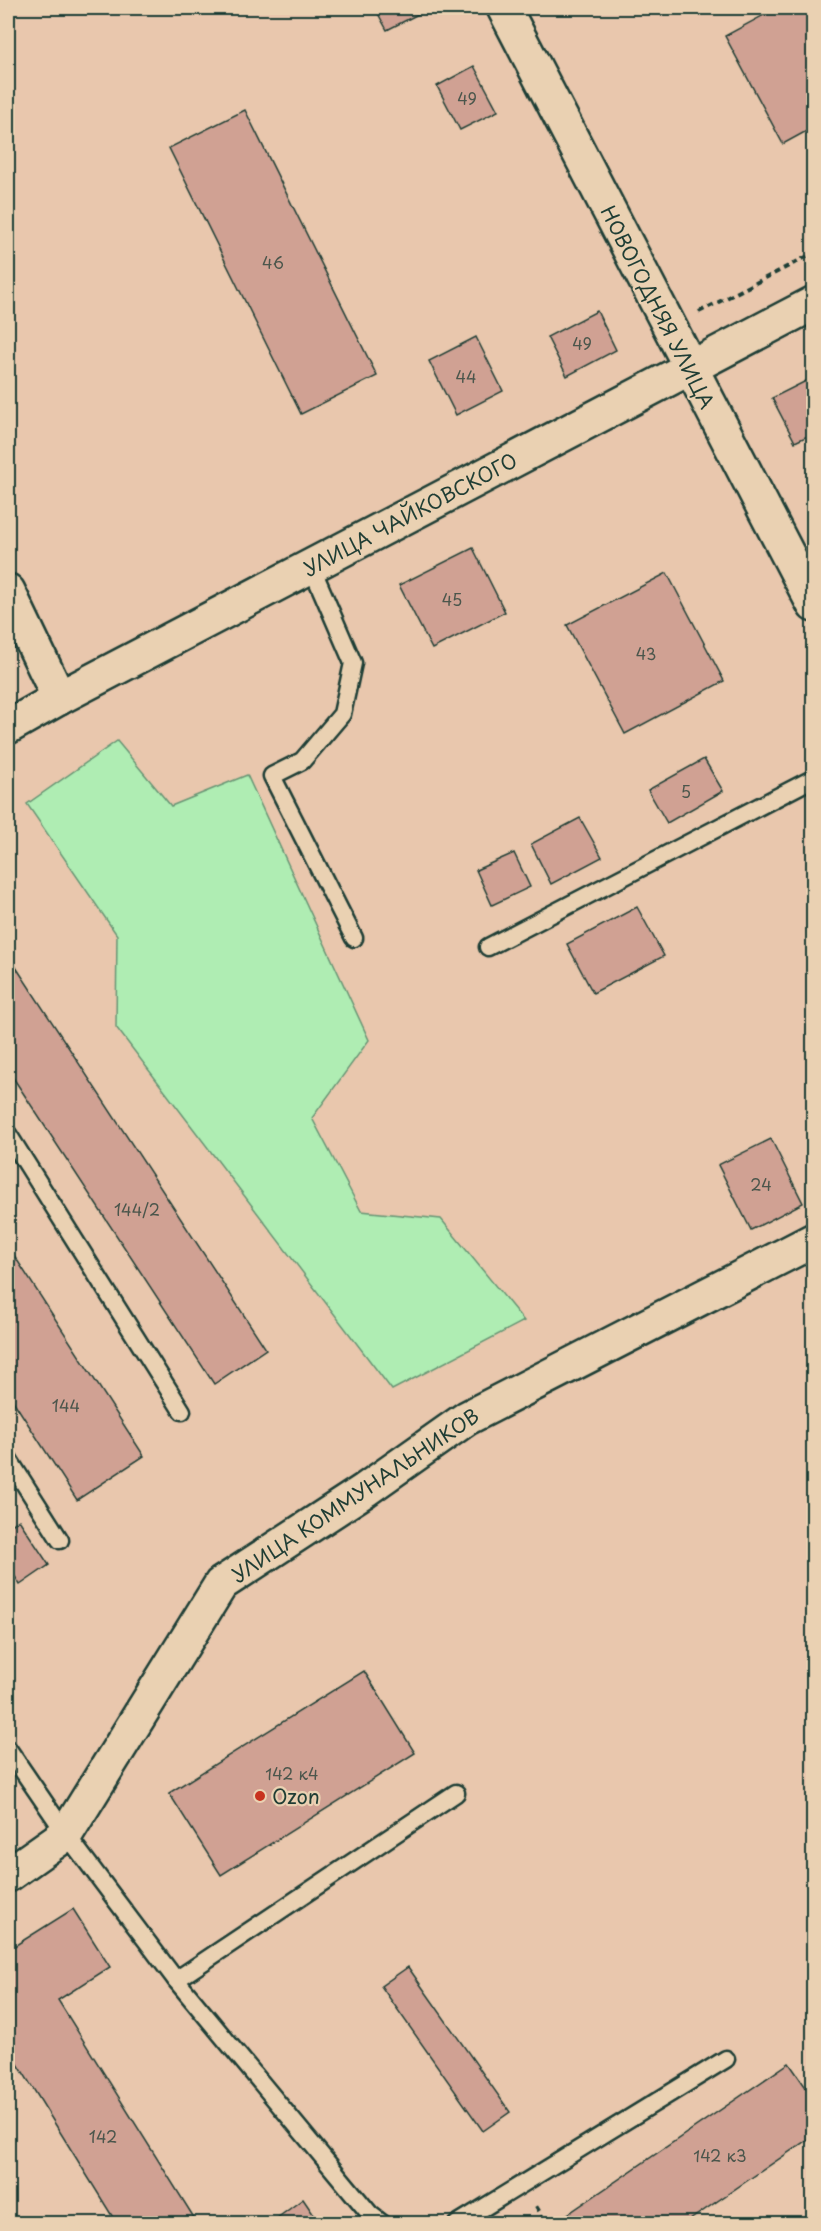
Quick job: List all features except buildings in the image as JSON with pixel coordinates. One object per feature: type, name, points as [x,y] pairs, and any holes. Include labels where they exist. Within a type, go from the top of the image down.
[{"type":"street","name":"НОВОГОДНЯЯ УЛИЦА","points":[[504,8],[813,605]]},
{"type":"street","name":"УЛИЦА ЧАЙКОВСКОГО","points":[[8,727],[59,698],[813,303]]},
{"type":"street","points":[[8,591],[59,698]]},
{"type":"street","name":"УЛИЦА КОММУНАЛЬНИКОВ","points":[[8,1875],[66,1834],[221,1584],[365,1490],[466,1418],[813,1240]]},
{"type":"lane","points":[[311,566],[353,663],[342,714],[302,761],[272,776],[354,938]]},
{"type":"lane","points":[[488,947],[813,778]]},
{"type":"lane","points":[[8,1134],[183,1411]]},
{"type":"lane","points":[[8,1458],[60,1540]]},
{"type":"lane","points":[[8,1749],[66,1834],[176,1980],[370,2214],[383,2223]]},
{"type":"lane","points":[[176,1980],[456,1793]]},
{"type":"lane","points":[[457,2223],[726,2059]]},
{"type":"path","points":[[670,327],[813,253]]},
{"type":"green space","points":[[117,741],[171,806],[247,775],[369,1040],[312,1118],[361,1211],[441,1219],[524,1321],[392,1390],[116,1027],[117,935],[27,804]]},
{"type":"place","name":"Ozon","points":[[260,1796]]}]
